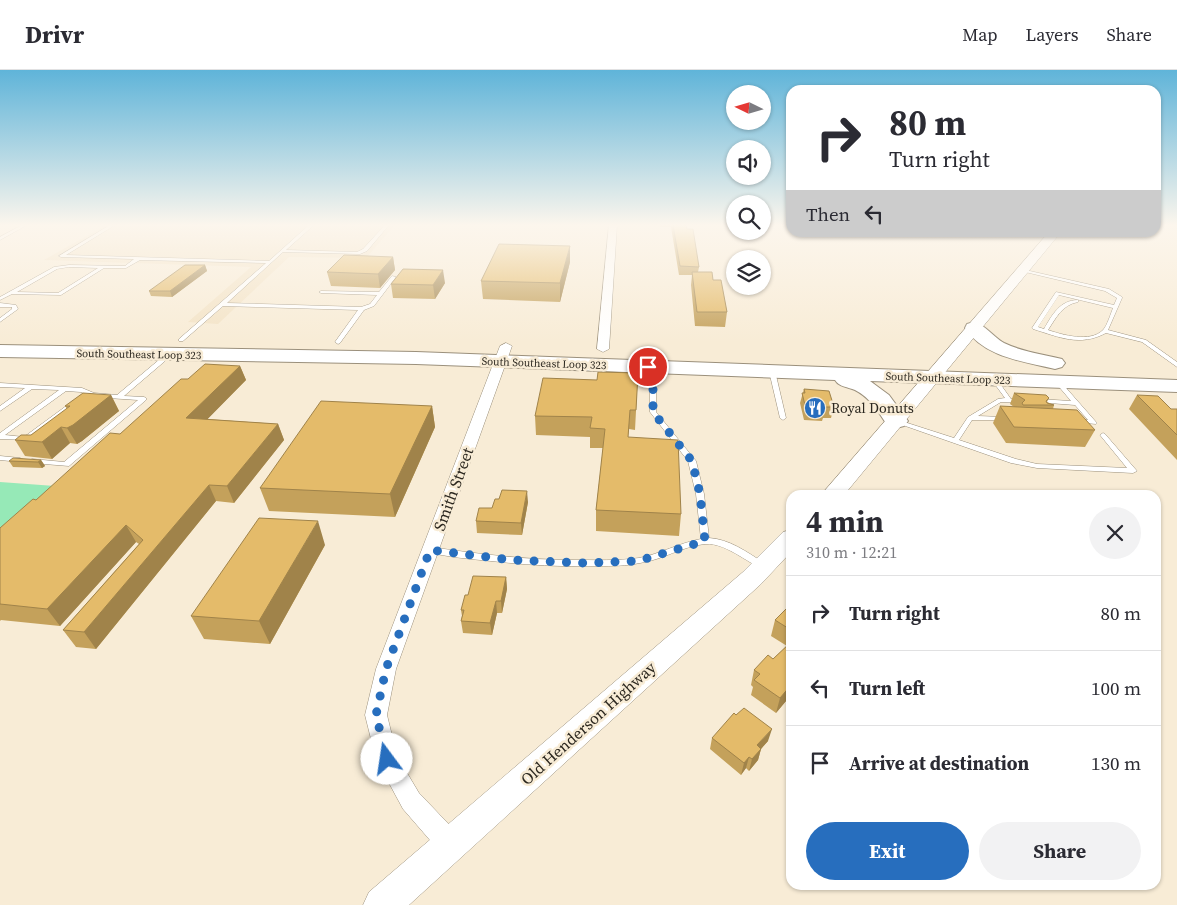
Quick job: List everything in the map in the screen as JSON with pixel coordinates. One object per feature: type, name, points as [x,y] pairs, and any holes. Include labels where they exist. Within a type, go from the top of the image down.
[{"type":"highway","points":[[974,328],[995,346],[1056,372]]},
{"type":"highway","name":"South Southeast Loop 323","points":[[0,337],[338,342],[503,353],[648,367],[994,380],[1056,372],[1177,366]]},
{"type":"highway","points":[[164,354],[181,340]]},
{"type":"highway","name":"South Southeast Loop 323","points":[[0,351],[164,354],[503,353],[603,349],[948,360],[1177,386]]},
{"type":"highway","points":[[808,372],[855,382],[871,389],[881,398],[896,421]]},
{"type":"main road","points":[[836,490],[934,378],[1028,264]]},
{"type":"main road","name":"Old Henderson Highway","points":[[382,905],[763,567],[786,543]]},
{"type":"street","points":[[603,349],[610,264]]},
{"type":"street","name":"Smith Street","points":[[451,845],[411,800],[387,759],[376,715],[386,669],[503,353]]},
{"type":"lane","points":[[0,299],[56,268],[69,266],[126,267],[130,264]]},
{"type":"lane","points":[[181,340],[268,264]]},
{"type":"lane","points":[[11,293],[59,294],[104,266]]},
{"type":"lane","points":[[1023,270],[1107,290],[1120,298],[1116,307],[1105,331],[1094,338],[1077,339],[1035,328],[1058,293],[1116,307]]},
{"type":"lane","points":[[222,304],[362,309],[372,305],[394,277]]},
{"type":"lane","points":[[320,292],[380,294]]},
{"type":"lane","points":[[1045,331],[1067,301],[1091,301]]},
{"type":"lane","points":[[0,306],[14,306],[15,309],[0,320]]},
{"type":"lane","points":[[338,342],[362,309]]},
{"type":"lane","points":[[1105,331],[1144,341],[1177,366]]},
{"type":"lane","points":[[118,397],[163,360],[164,354]]},
{"type":"lane","points":[[648,367],[653,388],[653,412],[692,461],[700,494],[705,541]]},
{"type":"lane","points":[[772,371],[783,418]]},
{"type":"lane","points":[[1056,372],[1076,403],[1093,422],[1074,421]]},
{"type":"lane","points":[[994,380],[1009,400]]},
{"type":"lane","points":[[0,385],[82,390],[93,396]]},
{"type":"lane","points":[[0,409],[32,387]]},
{"type":"lane","points":[[0,436],[65,389]]},
{"type":"lane","points":[[0,436],[25,439],[77,401],[93,396],[144,399],[66,464],[0,458]]},
{"type":"lane","points":[[956,440],[970,418],[1000,400],[1076,403]]},
{"type":"lane","points":[[984,410],[999,410]]},
{"type":"lane","points":[[1075,413],[1085,413]]},
{"type":"lane","points":[[970,418],[1008,419]]},
{"type":"lane","points":[[896,421],[1014,461],[1037,466],[1133,471],[1103,434]]},
{"type":"lane","points":[[430,550],[502,559],[584,563],[638,561],[705,541],[719,543],[743,554],[763,567]]},
{"type":"shaded area","points":[[161,264],[282,264],[218,324],[188,322],[251,267]]},
{"type":"green space","points":[[0,482],[55,486],[0,534]]},
{"type":"building","points":[[335,264],[387,264],[378,274],[327,272]]},
{"type":"building","points":[[489,264],[565,264],[560,283],[481,281]]},
{"type":"building","points":[[680,264],[699,264],[699,267],[680,266]]},
{"type":"building","points":[[185,265],[205,265],[170,291],[149,291]]},
{"type":"building","points":[[403,269],[443,270],[433,285],[391,284]]},
{"type":"building","points":[[692,272],[712,272],[713,280],[721,280],[727,312],[697,312]]},
{"type":"building","points":[[205,364],[240,366],[186,418],[278,424],[227,486],[209,485],[84,632],[63,630],[143,540],[126,525],[47,609],[0,604],[0,528],[33,499],[36,500],[110,433],[120,434],[181,379],[188,379]]},
{"type":"building","points":[[598,372],[638,373],[636,410],[630,410],[628,437],[678,440],[681,514],[596,510],[605,429],[590,428],[592,417],[535,416],[543,378],[597,380]]},
{"type":"building","points":[[804,389],[829,391],[834,407],[824,407],[825,410],[806,409],[802,393],[805,393]]},
{"type":"building","points":[[83,393],[111,395],[73,425],[67,428],[61,427],[42,442],[15,440],[21,435],[31,435],[70,406],[65,406]]},
{"type":"building","points":[[1014,393],[1046,395],[1049,398],[1046,401],[1047,403],[1054,405],[1023,405],[1022,403],[1025,400]]},
{"type":"building","points":[[1137,395],[1158,396],[1171,409],[1177,409],[1177,435]]},
{"type":"building","points":[[321,401],[432,406],[390,494],[260,488]]},
{"type":"building","points":[[1000,406],[1077,410],[1095,430],[1014,427]]},
{"type":"building","points":[[13,458],[41,460],[38,462],[9,461]]},
{"type":"building","points":[[502,490],[527,491],[521,523],[476,521],[479,508],[492,508],[495,499],[499,499]]},
{"type":"building","points":[[259,518],[318,521],[259,621],[191,616]]},
{"type":"building","points":[[473,576],[506,577],[501,601],[496,601],[490,623],[461,621],[464,610],[461,610],[465,595],[468,595]]},
{"type":"building","points":[[786,609],[786,627],[775,620]]},
{"type":"building","points":[[786,647],[786,691],[780,698],[754,680],[760,674],[754,670],[768,655],[773,659]]},
{"type":"building","points":[[744,708],[772,729],[757,745],[761,749],[752,759],[749,757],[744,763],[712,738],[734,713],[736,715]]},
{"type":"place","name":"Royal Donuts","points":[[815,408]]},
{"type":"route","points":[[387,759],[376,715],[386,669],[430,550],[455,555],[512,560],[584,563],[638,561],[705,541],[700,494],[692,461],[653,412],[653,388],[648,367]]}]
